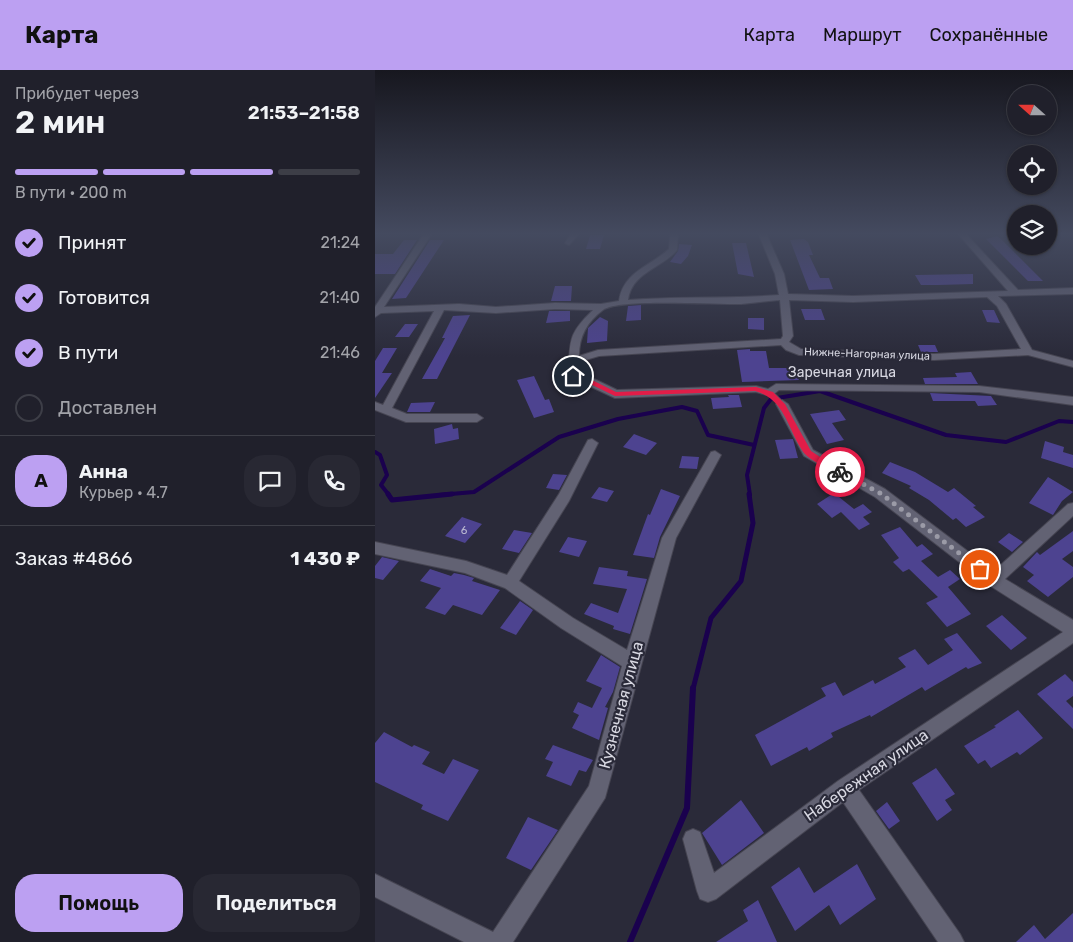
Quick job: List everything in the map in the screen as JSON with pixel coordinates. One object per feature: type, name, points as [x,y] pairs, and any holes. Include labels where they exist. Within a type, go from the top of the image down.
[{"type":"street","points":[[376,311],[400,276]]},
{"type":"street","points":[[623,302],[623,291],[635,276]]},
{"type":"street","points":[[778,276],[784,297],[783,306],[788,336],[785,342]]},
{"type":"street","points":[[999,276],[1015,293]]},
{"type":"street","points":[[376,311],[459,307],[496,310],[555,306],[601,307],[623,302],[665,300],[742,301],[784,297],[811,300],[1073,291]]},
{"type":"street","points":[[989,294],[1001,304],[1028,352]]},
{"type":"street","points":[[576,360],[574,342],[579,329],[601,307]]},
{"type":"street","points":[[440,309],[423,334],[400,388],[380,408],[406,418],[477,418]]},
{"type":"street","name":"Нижне-Нагорная улица","points":[[576,360],[598,353],[785,342],[790,348],[799,352],[934,357],[1028,352],[1073,364]]},
{"type":"street","name":"Заречная улица","points":[[576,360],[573,376],[586,379],[615,394],[756,389],[771,393],[776,387],[979,389],[1073,401]]},
{"type":"street","points":[[781,404],[808,453],[880,493],[994,580],[1073,628]]},
{"type":"street","points":[[510,583],[563,498],[592,443]]},
{"type":"street","name":"Кузнечная улица","points":[[500,942],[598,791],[632,662],[669,538],[715,455]]},
{"type":"street","points":[[994,580],[1073,508]]},
{"type":"street","points":[[375,548],[466,566],[510,583],[567,623],[632,662]]},
{"type":"street","name":"Набережная улица","points":[[693,839],[708,891],[845,788],[1073,634]]},
{"type":"street","points":[[845,788],[952,942]]},
{"type":"street","points":[[375,885],[488,942]]},
{"type":"lane","points":[[771,393],[781,404]]},
{"type":"building","points":[[407,276],[421,276],[406,298],[392,299]]},
{"type":"building","points":[[804,276],[829,278],[833,289],[809,290]]},
{"type":"building","points":[[915,276],[973,276],[973,284],[921,285]]},
{"type":"building","points":[[1023,276],[1038,276],[1043,281],[1028,281]]},
{"type":"building","points":[[555,286],[572,286],[571,301],[551,301]]},
{"type":"building","points":[[641,305],[641,320],[626,321],[628,306]]},
{"type":"building","points":[[801,309],[821,309],[825,320],[805,320]]},
{"type":"building","points":[[982,310],[994,310],[1000,323],[987,322]]},
{"type":"building","points":[[549,311],[570,311],[570,321],[546,323]]},
{"type":"building","points":[[470,315],[437,379],[422,379],[445,338],[442,338],[453,316]]},
{"type":"building","points":[[600,317],[608,321],[607,341],[587,343],[588,328]]},
{"type":"building","points":[[748,318],[764,318],[764,330],[748,329]]},
{"type":"building","points":[[405,324],[418,324],[409,337],[395,337]]},
{"type":"building","points":[[918,345],[935,345],[938,352],[921,352]]},
{"type":"building","points":[[383,348],[397,348],[382,373],[392,373],[375,398],[375,361]]},
{"type":"building","points":[[750,349],[750,351],[766,351],[769,368],[797,368],[799,380],[742,382],[737,350]]},
{"type":"building","points":[[971,372],[978,384],[925,384],[923,378],[957,377],[955,373]]},
{"type":"building","points":[[534,376],[545,400],[549,399],[554,412],[534,418],[517,380]]},
{"type":"building","points":[[930,393],[991,396],[997,405],[978,406],[975,401],[933,401]]},
{"type":"building","points":[[728,395],[739,395],[742,407],[713,409],[711,398],[729,397]]},
{"type":"building","points":[[435,402],[430,412],[407,412],[411,403]]},
{"type":"building","points":[[839,410],[846,420],[832,423],[844,440],[827,444],[810,414]]},
{"type":"building","points":[[452,424],[453,429],[458,428],[459,439],[435,444],[434,429]]},
{"type":"building","points":[[634,434],[657,443],[646,455],[623,447]]},
{"type":"building","points":[[793,439],[798,458],[780,459],[775,440]]},
{"type":"building","points":[[1045,441],[1064,447],[1063,452],[1073,455],[1073,468],[1041,458]]},
{"type":"building","points":[[682,456],[699,457],[697,469],[679,468]]},
{"type":"building","points":[[890,462],[915,472],[948,492],[954,488],[976,506],[973,507],[985,517],[966,527],[956,518],[953,520],[929,500],[909,488],[911,486],[882,473]]},
{"type":"building","points":[[553,474],[567,475],[559,490],[546,488]]},
{"type":"building","points":[[1048,477],[1073,492],[1062,501],[1053,515],[1029,503]]},
{"type":"building","points":[[599,487],[614,491],[607,502],[591,498]]},
{"type":"building","points":[[661,489],[680,496],[660,537],[654,558],[633,555],[648,514],[650,515]]},
{"type":"building","points":[[834,493],[854,509],[863,504],[872,512],[863,517],[870,524],[859,530],[841,512],[832,518],[817,504]]},
{"type":"building","points":[[462,517],[482,524],[465,543],[445,536]]},
{"type":"building","points":[[900,527],[917,547],[922,544],[933,554],[921,561],[938,577],[950,570],[960,579],[948,587],[971,614],[947,627],[926,603],[938,597],[909,569],[903,572],[893,562],[899,558],[881,535]]},
{"type":"building","points":[[514,530],[532,533],[519,553],[502,549]]},
{"type":"building","points":[[1073,531],[1073,551],[1062,559],[1073,567],[1073,577],[1048,597],[1027,581],[1034,575],[1023,567],[1037,552],[1040,555]]},
{"type":"building","points":[[1009,533],[1023,542],[1012,552],[998,542]]},
{"type":"building","points":[[568,537],[587,541],[579,557],[559,552]]},
{"type":"building","points":[[382,557],[399,561],[383,580],[375,578],[375,566]]},
{"type":"building","points":[[599,567],[628,571],[627,576],[647,579],[630,634],[613,629],[614,626],[584,614],[591,603],[618,613],[627,589],[593,584]]},
{"type":"building","points":[[430,569],[451,576],[454,573],[474,578],[472,581],[500,590],[482,615],[453,605],[445,615],[425,608],[441,588],[420,581]]},
{"type":"building","points":[[520,601],[533,610],[516,635],[500,628]]},
{"type":"building","points":[[1002,615],[1027,638],[1011,650],[986,626]]},
{"type":"building","points":[[957,633],[982,663],[968,669],[966,667],[925,691],[922,687],[871,717],[870,715],[831,733],[833,737],[809,751],[807,747],[771,766],[755,735],[826,696],[821,688],[835,682],[843,696],[873,680],[875,684],[906,667],[898,658],[915,649],[928,665],[953,650],[944,639]]},
{"type":"building","points":[[601,655],[620,667],[613,692],[605,707],[608,708],[599,740],[572,728],[579,715],[573,712],[578,702],[592,708],[602,688],[586,681]]},
{"type":"building","points":[[1065,674],[1073,682],[1073,696],[1066,701],[1073,708],[1073,729],[1037,694]]},
{"type":"building","points":[[1018,710],[1043,738],[1020,755],[1017,752],[991,768],[985,760],[978,764],[964,746],[996,727],[994,726]]},
{"type":"building","points":[[384,732],[412,747],[414,745],[430,752],[422,764],[444,774],[453,759],[479,770],[448,821],[421,809],[423,805],[375,782],[375,743]]},
{"type":"building","points":[[553,745],[593,760],[586,772],[579,770],[571,786],[546,776],[553,762],[545,759]]},
{"type":"building","points":[[936,768],[955,794],[945,800],[952,810],[937,821],[912,783]]},
{"type":"building","points":[[741,800],[764,833],[722,865],[702,833]]},
{"type":"building","points":[[887,802],[900,821],[889,829],[876,811]]},
{"type":"building","points":[[528,817],[558,830],[531,870],[506,858]]},
{"type":"building","points":[[857,864],[876,899],[840,925],[829,905],[795,931],[771,887],[799,867],[814,893]]},
{"type":"building","points":[[758,900],[777,942],[716,942],[748,921],[743,910]]},
{"type":"building","points":[[1073,913],[1073,942],[1016,942],[1034,925],[1045,939]]},
{"type":"waterway","points":[[750,495],[747,475],[764,408],[771,399],[820,391],[946,435],[1006,442],[1059,421],[1073,422]]},
{"type":"waterway","points":[[439,495],[474,492],[559,437],[618,419],[682,407],[697,411],[708,435],[754,445]]},
{"type":"waterway","points":[[375,452],[380,455],[387,475],[381,485],[389,495]]},
{"type":"waterway","points":[[388,494],[392,500],[452,494]]},
{"type":"waterway","points":[[693,689],[711,618],[741,581],[753,523],[749,494]]},
{"type":"waterway","points":[[630,942],[687,808],[693,688]]},
{"type":"way so far","points":[[840,472],[880,493],[980,569]]},
{"type":"route","points":[[573,376],[586,379],[615,394],[699,389],[756,389],[771,393],[781,404],[808,453],[840,472]]}]
